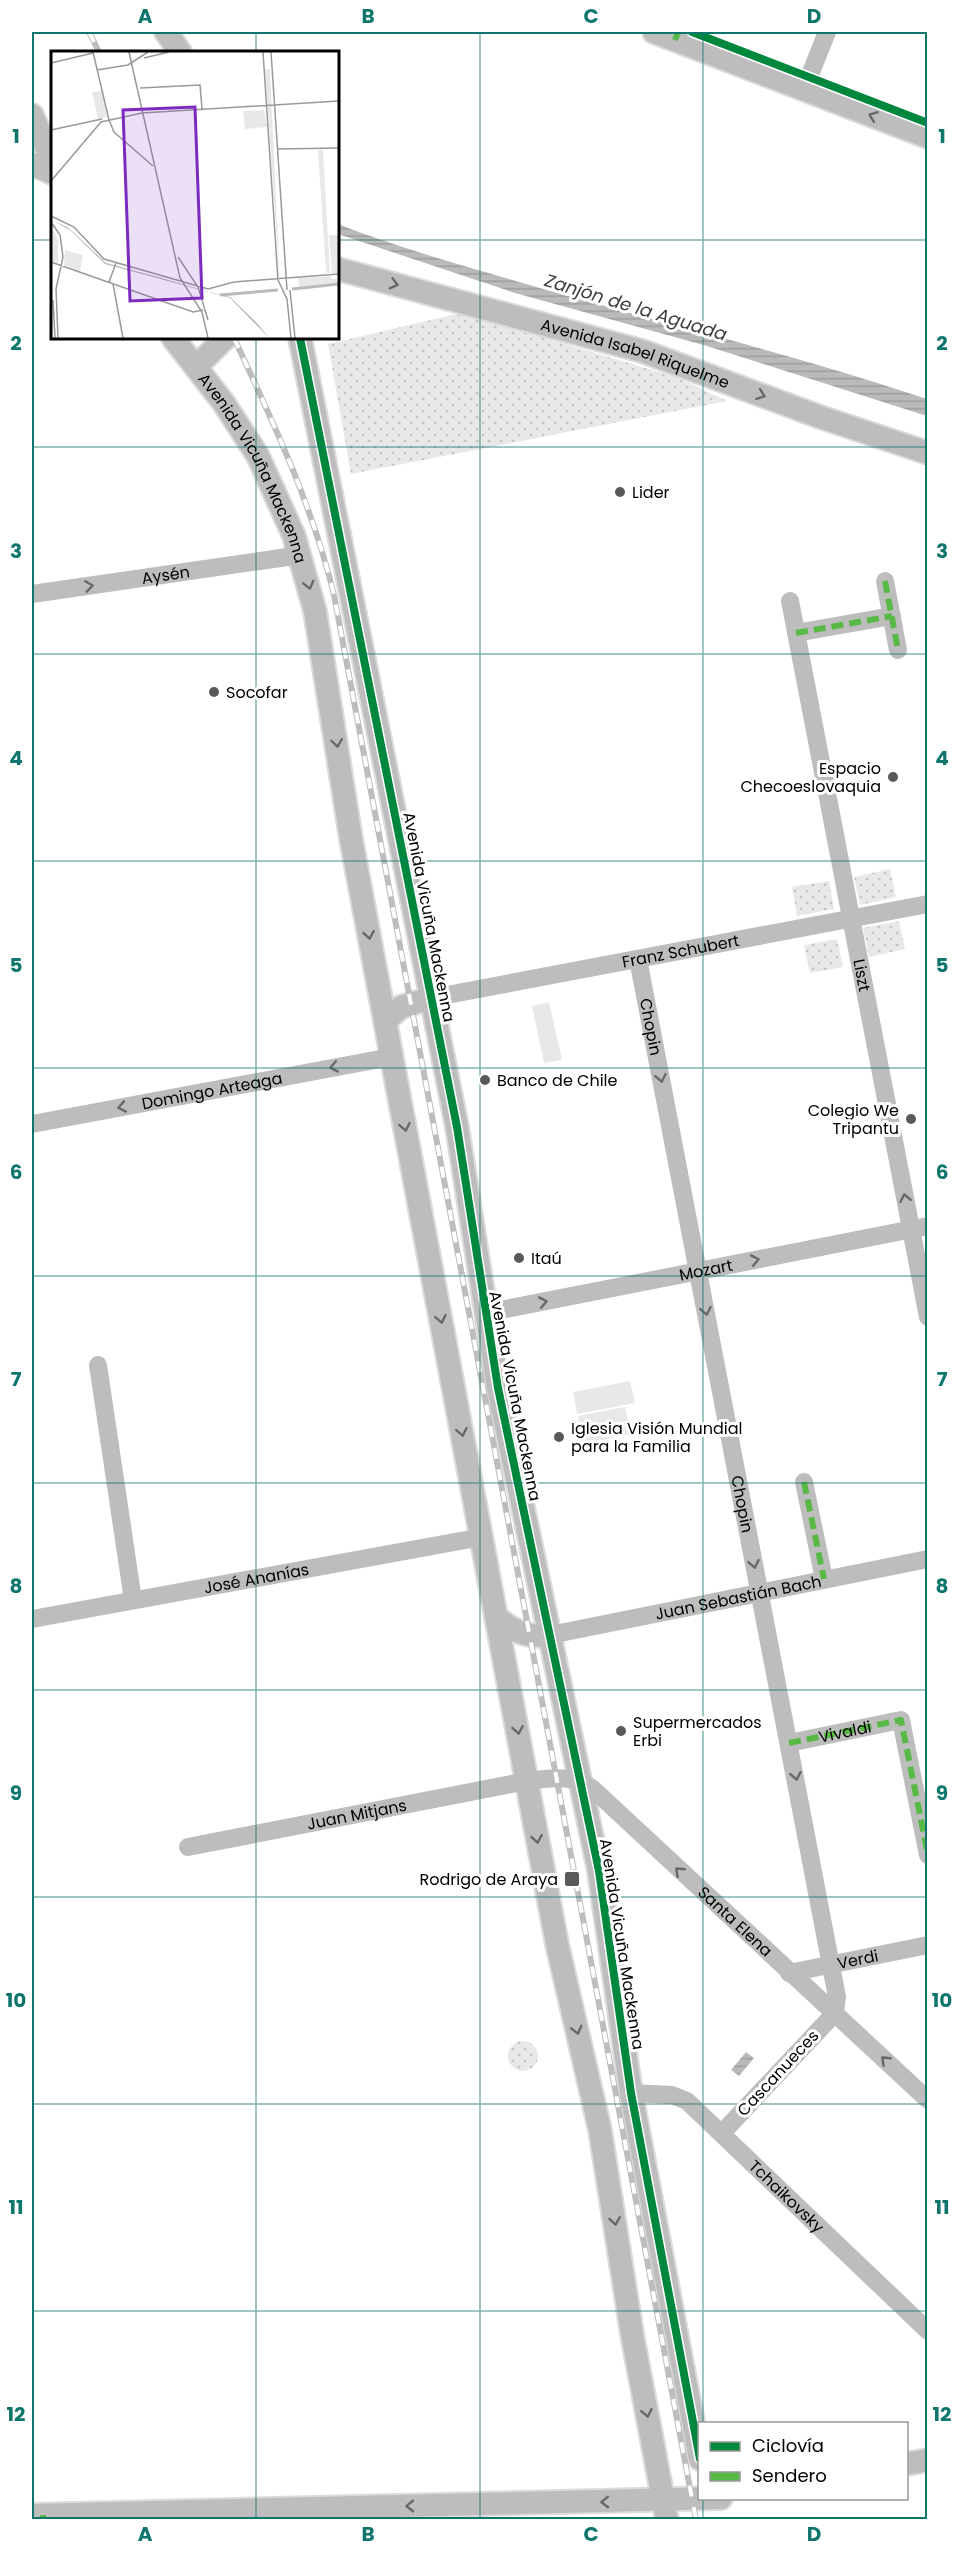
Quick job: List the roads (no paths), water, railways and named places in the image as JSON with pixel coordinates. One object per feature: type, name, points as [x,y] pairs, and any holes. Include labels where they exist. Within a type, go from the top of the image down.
[{"type":"main road","points":[[166,32],[179,51]]},
{"type":"main road","points":[[654,32],[676,36],[804,90],[927,137]]},
{"type":"main road","points":[[32,115],[51,159]]},
{"type":"main road","points":[[32,164],[51,173]]},
{"type":"main road","name":"Avenida Isabel Riquelme","points":[[339,269],[642,351],[862,432],[927,453]]},
{"type":"main road","name":"Avenida Vicuña Mackenna","points":[[174,339],[223,402],[258,456],[301,555],[320,638],[351,839],[557,1944],[600,2130],[635,2351],[665,2510]]},
{"type":"main road","points":[[196,367],[224,339]]},
{"type":"main road","name":"Avenida Vicuña Mackenna","points":[[298,342],[460,1146],[498,1388],[581,1782],[607,1920],[631,2093],[698,2454]]},
{"type":"main road","points":[[385,1021],[401,1007],[431,998]]},
{"type":"main road","points":[[497,1617],[518,1632],[534,1636],[550,1635]]},
{"type":"main road","points":[[908,2464],[927,2460]]},
{"type":"main road","points":[[39,2517],[665,2510],[711,2504]]},
{"type":"street","points":[[804,90],[827,32]]},
{"type":"street","name":"Aysén","points":[[32,594],[301,555]]},
{"type":"street","points":[[885,581],[898,650]]},
{"type":"street","name":"Liszt","points":[[790,601],[851,919],[919,1228],[927,1317]]},
{"type":"street","points":[[796,633],[892,616]]},
{"type":"street","name":"Franz Schubert","points":[[431,998],[927,904]]},
{"type":"street","name":"Chopin","points":[[638,959],[832,1964],[837,1997],[835,2013]]},
{"type":"street","name":"Domingo Arteaga","points":[[32,1124],[392,1057]]},
{"type":"street","name":"Mozart","points":[[485,1313],[919,1228]]},
{"type":"street","points":[[98,1365],[133,1600]]},
{"type":"street","points":[[804,1482],[824,1580]]},
{"type":"street","name":"José Ananías","points":[[32,1619],[482,1537]]},
{"type":"street","name":"Juan Sebastián Bach","points":[[550,1635],[927,1559]]},
{"type":"street","name":"Vivaldi","points":[[789,1743],[902,1720],[927,1855]]},
{"type":"street","points":[[527,1781],[563,1778],[581,1782]]},
{"type":"street","name":"Juan Mitjans","points":[[188,1848],[527,1781]]},
{"type":"street","name":"Santa Elena","points":[[581,1782],[593,1789],[927,2100]]},
{"type":"street","name":"Verdi","points":[[789,1972],[927,1945]]},
{"type":"street","name":"Cascanueces","points":[[722,2133],[835,2013]]},
{"type":"street","name":"Tchaikovsky","points":[[631,2093],[666,2094],[687,2101],[927,2331]]},
{"type":"railway","points":[[89,32],[98,51]]},
{"type":"railway","points":[[234,339],[303,496],[315,528],[334,595],[696,2520]]},
{"type":"place","name":"Lider","points":[[620,492]]},
{"type":"place","name":"Socofar","points":[[214,692]]},
{"type":"place","name":"Espacio Checoeslovaquia","points":[[893,777]]},
{"type":"place","name":"Banco de Chile","points":[[485,1080]]},
{"type":"place","name":"Colegio We Tripantu","points":[[911,1119]]},
{"type":"place","name":"Itaú","points":[[519,1258]]},
{"type":"place","name":"Iglesia Visión Mundial para la Familia","points":[[559,1437]]},
{"type":"place","name":"Supermercados Erbi","points":[[621,1731]]},
{"type":"place","name":"Rodrigo de Araya","points":[[572,1879]]},
{"type":"water label","name":"Zanjón de la Aguada","points":[[636,307]]}]
